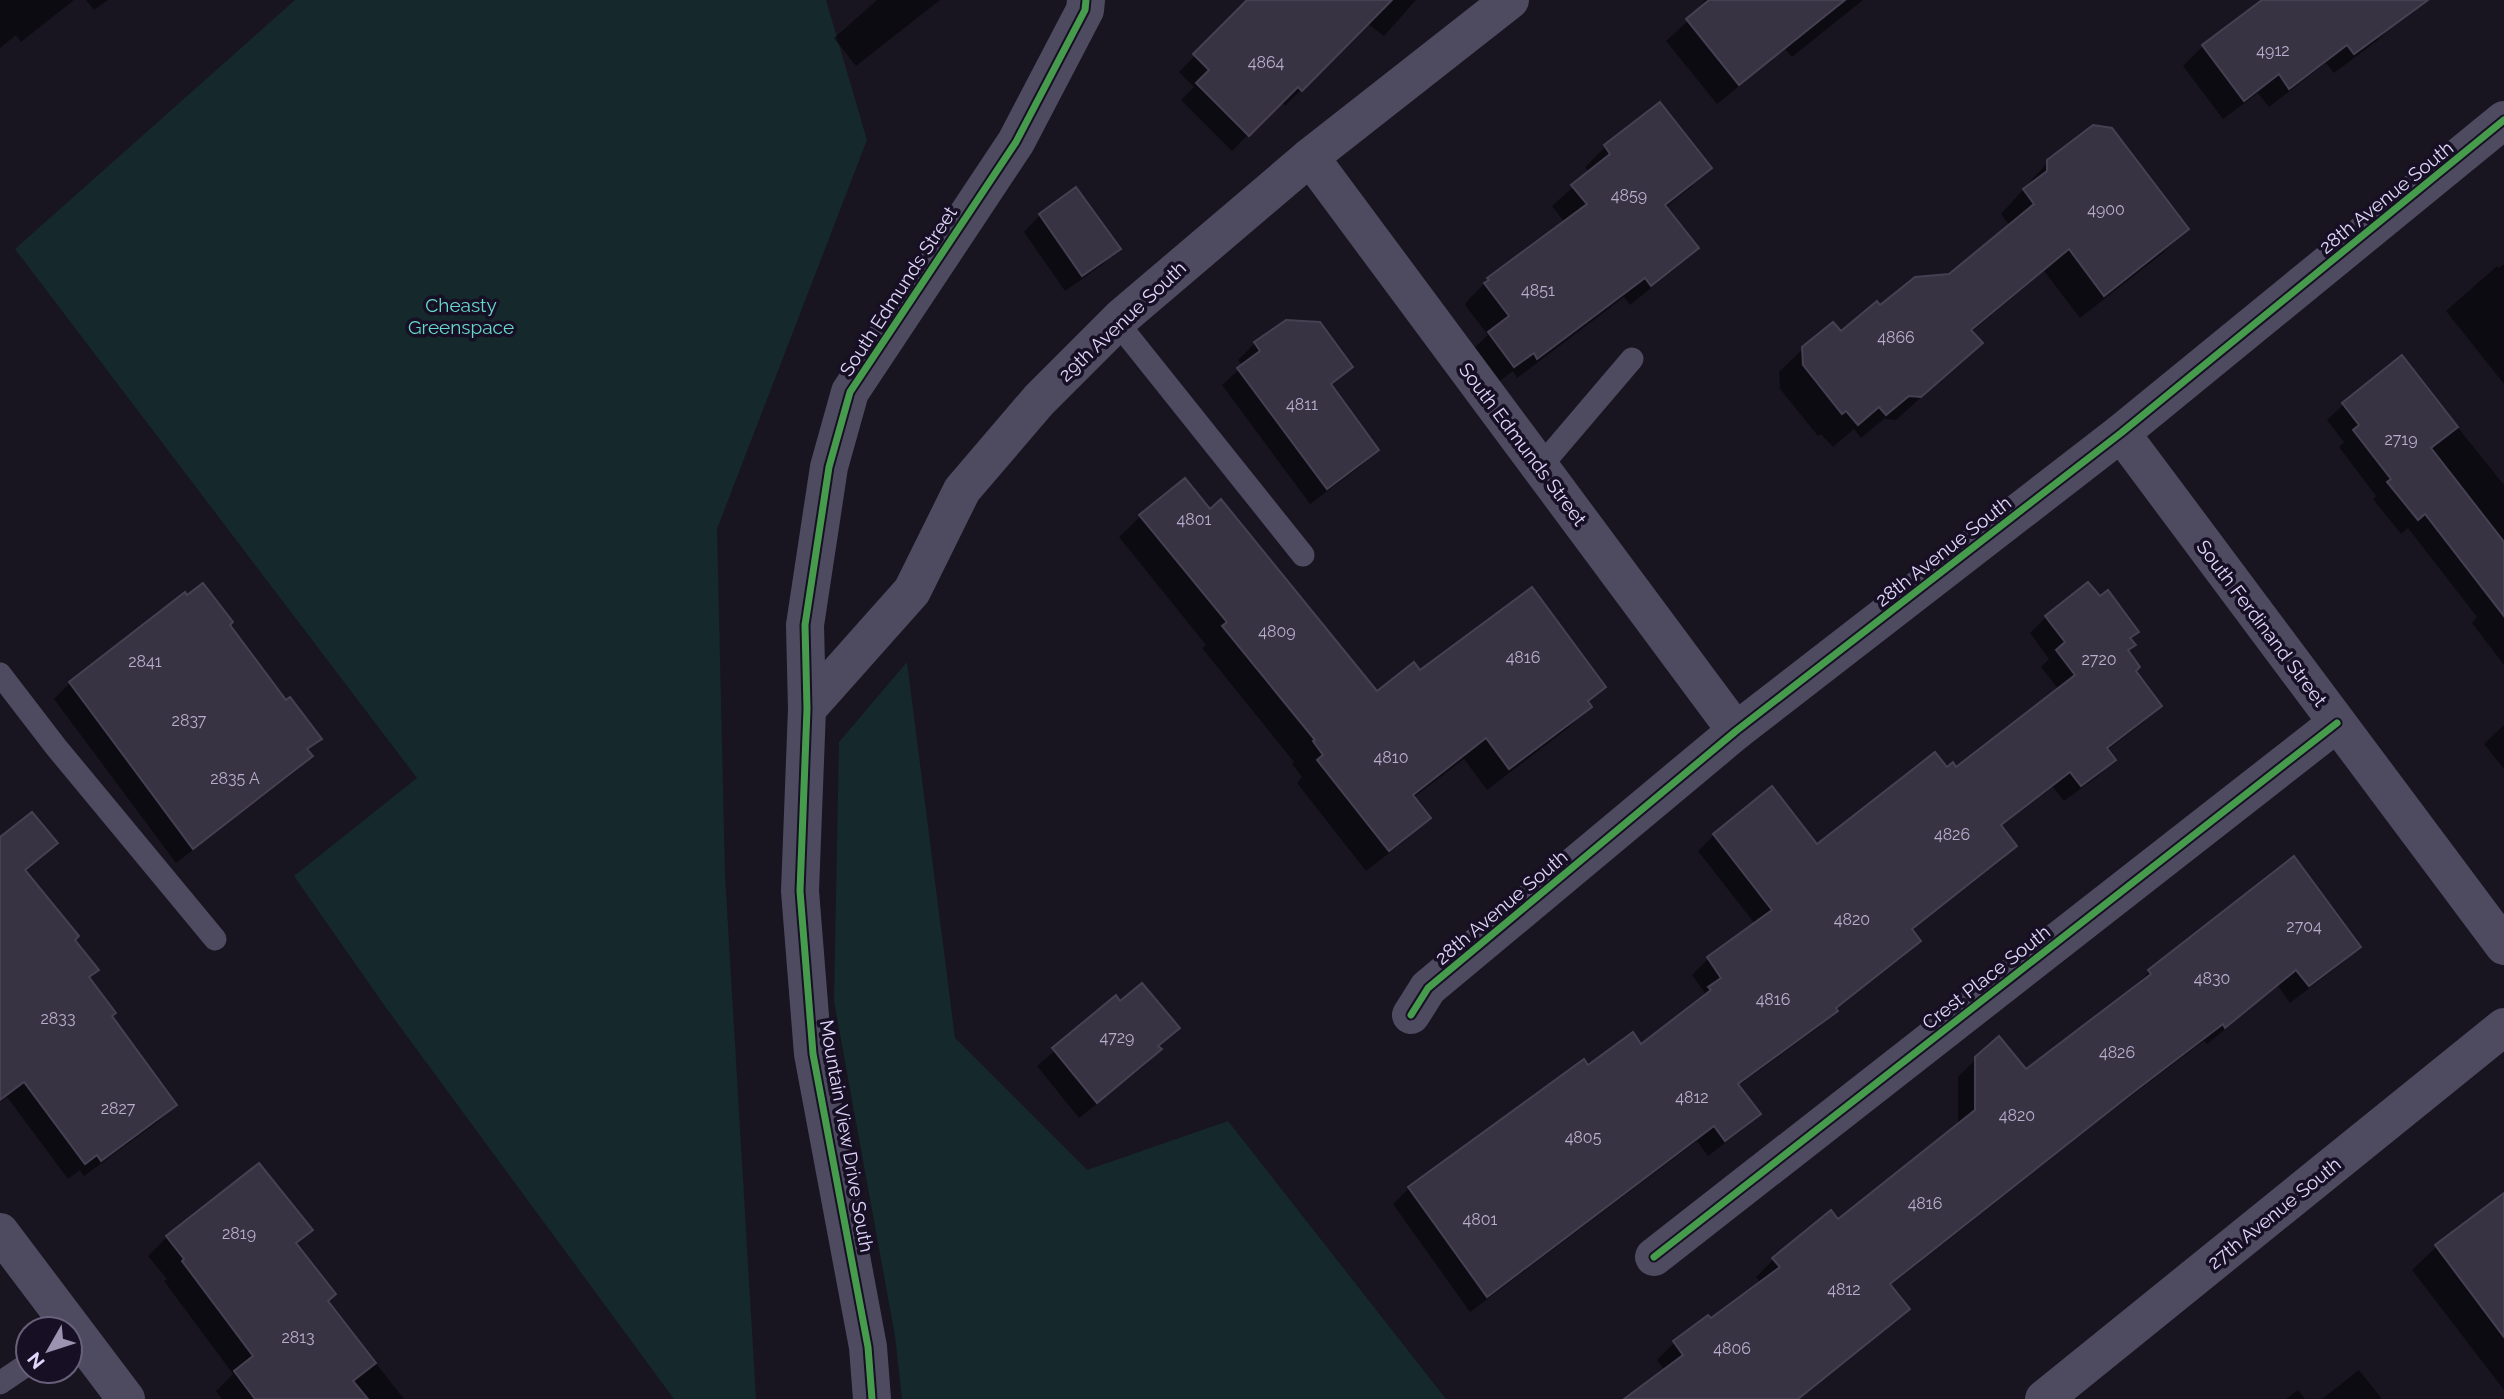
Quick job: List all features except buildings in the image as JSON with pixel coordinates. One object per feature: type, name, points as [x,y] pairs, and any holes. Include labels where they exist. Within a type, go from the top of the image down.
[{"type":"street","name":"South Edmunds Street","points":[[807,709],[806,625],[829,467],[850,392],[1016,142],[1085,10],[1086,0]]},
{"type":"street","name":"29th Avenue South","points":[[807,709],[912,591],[962,490],[1026,413],[1116,321],[1311,157],[1510,0]]},
{"type":"street","name":"28th Avenue South","points":[[1411,1015],[1428,988],[1736,731],[2121,433],[2504,120]]},
{"type":"street","name":"South Edmunds Street","points":[[1311,157],[1736,731]]},
{"type":"street","name":"South Ferdinand Street","points":[[2121,433],[2504,946]]},
{"type":"street","name":"Mountain View Drive South","points":[[807,709],[800,891],[813,1054],[868,1347],[872,1399]]},
{"type":"street","name":"Crest Place South","points":[[1654,1257],[2337,723]]},
{"type":"street","name":"27th Avenue South","points":[[2044,1399],[2504,1027]]},
{"type":"street","points":[[0,1232],[59,1315]]},
{"type":"street","points":[[84,1347],[126,1399]]},
{"type":"lane","points":[[1116,321],[1303,555]]},
{"type":"lane","points":[[1540,467],[1632,359]]},
{"type":"lane","points":[[0,674],[56,747],[215,939]]},
{"type":"green space","name":"Cheasty Greenspace","points":[[295,0],[826,0],[867,140],[717,529],[725,875],[756,1399],[674,1399],[384,1005],[294,876],[417,778],[15,249]]},
{"type":"green space","points":[[907,662],[955,1038],[1087,1170],[1228,1121],[1446,1399],[902,1399],[895,1336],[834,1001],[839,742]]},
{"type":"cycle path","points":[[872,1399],[868,1347],[813,1054],[800,891],[807,709],[805,625],[829,467],[850,392],[1016,142],[1085,10],[1086,0]]},
{"type":"cycle path","points":[[1411,1015],[1428,988],[1736,731],[2121,433],[2504,120]]},
{"type":"cycle path","points":[[1654,1257],[2337,723]]}]
